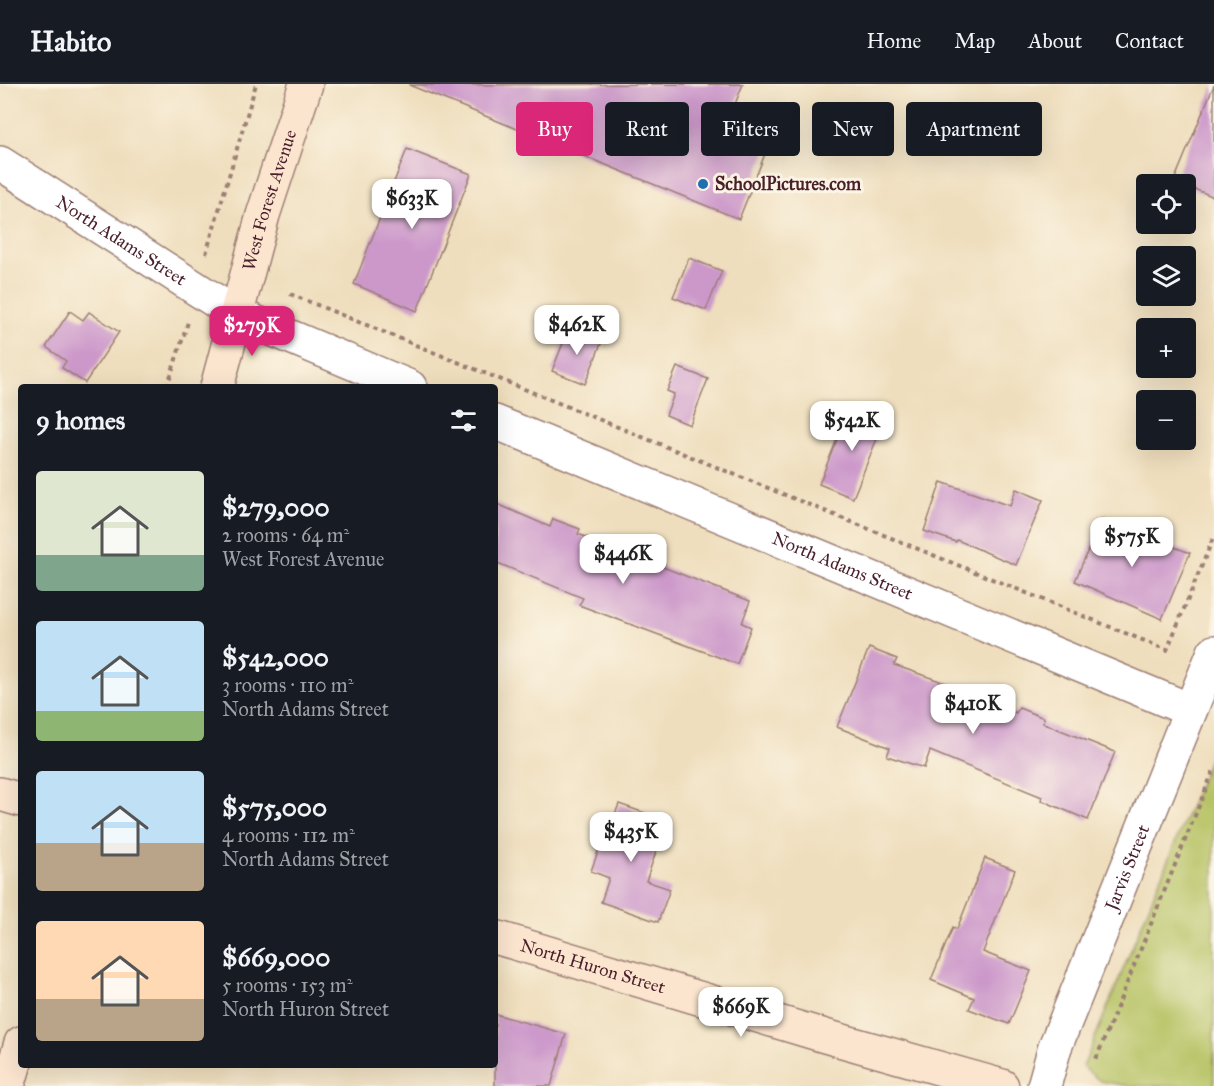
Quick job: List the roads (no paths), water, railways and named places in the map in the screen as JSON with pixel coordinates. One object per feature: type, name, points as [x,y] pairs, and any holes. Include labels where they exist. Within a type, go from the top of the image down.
[{"type":"main road","name":"West Forest Avenue","points":[[218,384],[263,215],[306,84]]},
{"type":"main road","points":[[0,794],[18,799]]},
{"type":"main road","name":"North Huron Street","points":[[498,938],[825,1036],[1002,1086]]},
{"type":"main road","points":[[8,1086],[18,1053]]},
{"type":"street","name":"North Adams Street","points":[[0,163],[236,315],[403,384]]},
{"type":"street","name":"North Adams Street","points":[[498,423],[1190,710]]},
{"type":"street","name":"Jarvis Street","points":[[1044,1086],[1055,1047],[1214,652]]},
{"type":"place","name":"SchoolPictures.com","points":[[703,184]]}]
